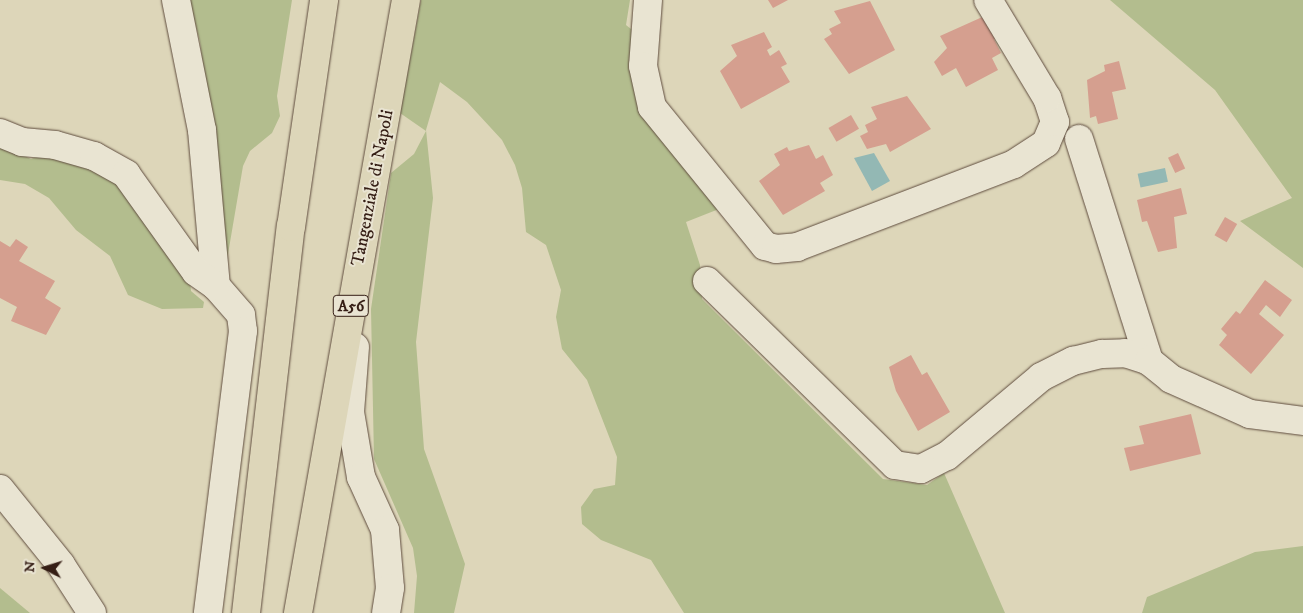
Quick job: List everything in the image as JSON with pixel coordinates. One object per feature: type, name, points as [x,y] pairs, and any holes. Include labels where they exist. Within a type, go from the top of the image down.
[{"type":"highway","points":[[246,613],[291,227],[324,0]]},
{"type":"highway","name":"Tangenziale di Napoli","points":[[298,613],[406,0]]},
{"type":"street","points":[[176,0],[202,130],[216,286]]},
{"type":"street","points":[[648,0],[643,66],[652,107],[765,246],[776,249],[796,247],[1014,164],[1046,143],[1055,122],[1047,98],[988,0]]},
{"type":"street","points":[[0,133],[22,142],[55,145],[94,156],[126,174],[196,272],[216,286],[241,315],[243,331],[208,613]]},
{"type":"street","points":[[1079,139],[1149,361]]},
{"type":"street","points":[[707,281],[895,465],[921,469],[946,456],[1041,377],[1073,361],[1125,354],[1149,361],[1172,379],[1250,414],[1303,421]]},
{"type":"street","points":[[355,283],[350,412],[361,477],[386,530],[390,588],[386,613]]},
{"type":"street","points":[[0,489],[62,565],[92,613]]},
{"type":"green space","points":[[189,0],[292,0],[277,96],[280,116],[272,133],[250,151],[243,166],[227,260],[200,42]]},
{"type":"green space","points":[[421,0],[630,0],[626,25],[636,33],[642,103],[724,207],[686,222],[700,265],[702,299],[883,479],[927,485],[944,473],[1005,613],[684,613],[651,560],[601,540],[582,524],[581,507],[594,489],[615,485],[617,457],[587,380],[562,349],[556,317],[561,290],[546,245],[526,232],[522,188],[515,165],[502,140],[467,102],[440,82],[426,130],[433,198],[416,342],[424,449],[465,564],[454,613],[414,613],[417,576],[413,548],[374,459],[371,309],[391,173],[414,154],[426,131],[400,113]]},
{"type":"green space","points":[[1110,0],[1303,0],[1303,268],[1240,221],[1292,198],[1215,90]]},
{"type":"green space","points":[[0,144],[31,159],[52,151],[109,172],[190,281],[191,291],[204,302],[203,308],[162,309],[128,295],[110,256],[76,230],[49,198],[25,184],[0,180]]},
{"type":"green space","points":[[1303,546],[1303,613],[1142,613],[1147,597],[1255,552]]},
{"type":"green space","points":[[0,588],[30,613],[0,613]]},
{"type":"water","points":[[874,153],[890,181],[872,191],[854,158]]},
{"type":"water","points":[[1165,168],[1168,182],[1141,188],[1138,174]]},
{"type":"building","points":[[768,0],[788,0],[773,8]]},
{"type":"building","points":[[870,1],[895,50],[849,74],[824,39],[832,34],[829,29],[841,23],[834,11]]},
{"type":"building","points":[[989,14],[1000,36],[994,39],[1001,53],[992,58],[998,70],[966,87],[956,68],[942,76],[934,62],[947,48],[940,36]]},
{"type":"building","points":[[764,32],[772,47],[767,50],[770,56],[779,50],[787,64],[781,67],[790,82],[741,109],[720,71],[737,56],[731,45]]},
{"type":"building","points":[[1119,61],[1126,89],[1112,92],[1118,119],[1098,124],[1096,116],[1090,118],[1087,80],[1105,71],[1104,65]]},
{"type":"building","points":[[907,96],[931,129],[890,152],[886,144],[867,149],[860,136],[868,132],[865,125],[877,119],[871,107]]},
{"type":"building","points":[[851,115],[859,129],[836,142],[828,128]]},
{"type":"building","points":[[809,145],[816,159],[823,155],[833,175],[820,183],[825,191],[783,215],[759,181],[780,165],[774,154],[787,147],[789,151]]},
{"type":"building","points":[[1178,153],[1185,168],[1175,173],[1168,158]]},
{"type":"building","points":[[1181,188],[1187,214],[1174,217],[1177,248],[1158,252],[1147,221],[1142,222],[1137,200]]},
{"type":"building","points":[[1225,217],[1237,224],[1227,242],[1214,235]]},
{"type":"building","points":[[16,239],[28,247],[19,261],[55,281],[45,298],[61,308],[46,335],[11,321],[17,307],[0,298],[0,241],[10,247]]},
{"type":"building","points":[[1265,280],[1292,300],[1280,317],[1266,305],[1259,314],[1284,335],[1251,374],[1219,345],[1227,335],[1221,329],[1236,311],[1240,314]]},
{"type":"building","points":[[911,355],[922,375],[927,372],[950,412],[918,431],[896,391],[889,367]]},
{"type":"building","points":[[1191,414],[1201,454],[1130,471],[1124,448],[1144,444],[1139,426]]}]
